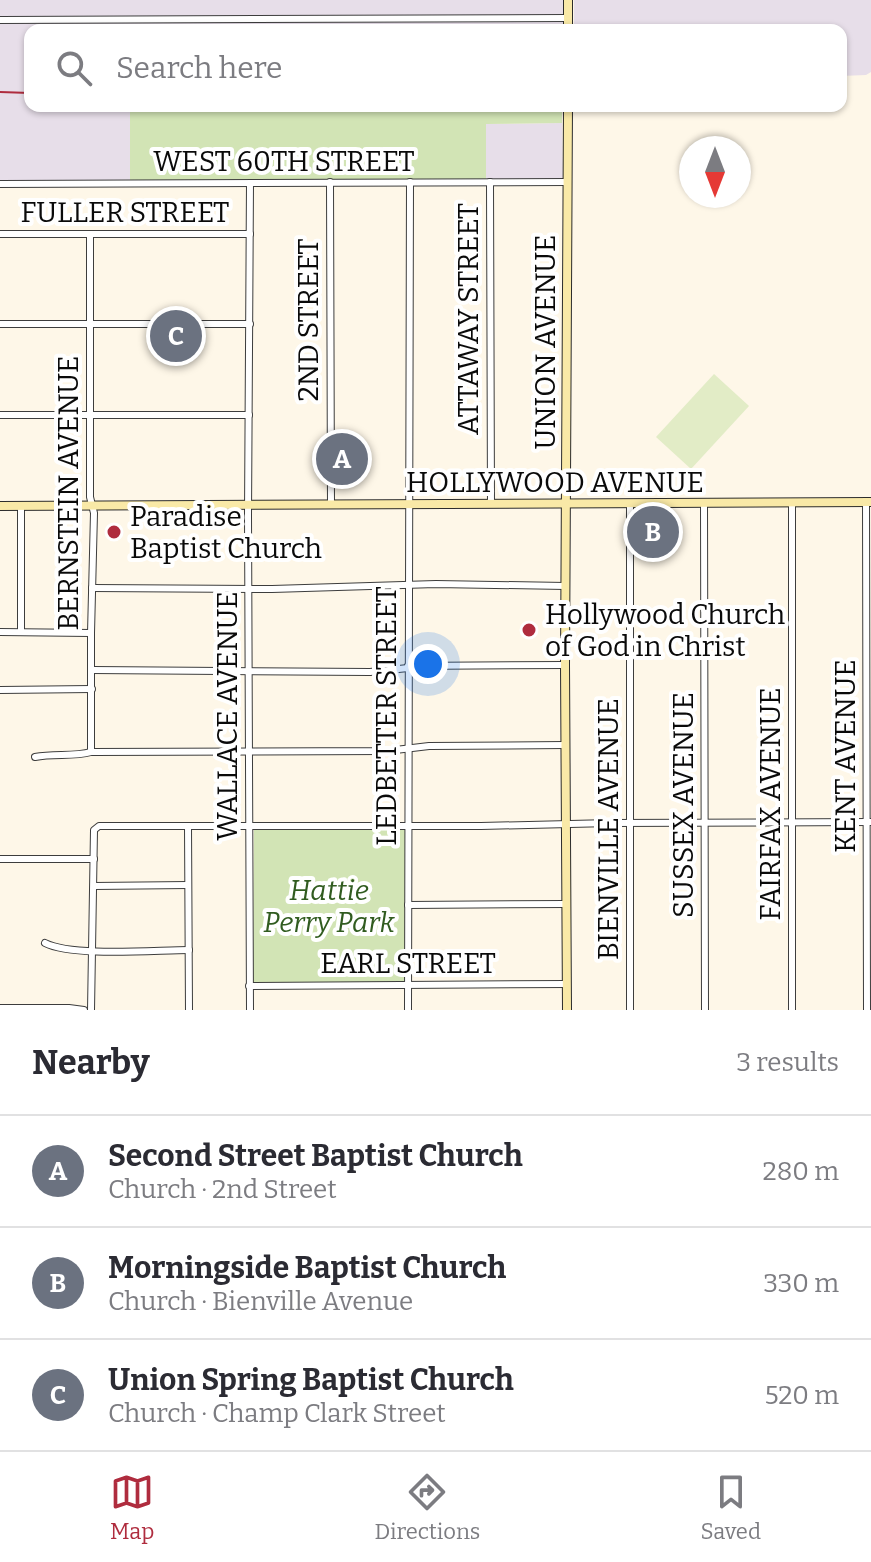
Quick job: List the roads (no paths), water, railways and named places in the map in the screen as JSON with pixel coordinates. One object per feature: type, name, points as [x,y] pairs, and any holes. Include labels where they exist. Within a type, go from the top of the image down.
[{"type":"street","points":[[568,0],[568,24]]},
{"type":"street","points":[[0,20],[568,18]]},
{"type":"street","name":"UNION AVENUE","points":[[567,1010],[568,112]]},
{"type":"street","name":"2ND STREET","points":[[330,182],[331,504]]},
{"type":"street","name":"LEDBETTER STREET","points":[[408,1010],[410,182]]},
{"type":"street","name":"ATTAWAY STREET","points":[[490,182],[491,504]]},
{"type":"street","name":"WEST 60TH STREET","points":[[0,184],[568,182]]},
{"type":"street","name":"WALLACE AVENUE","points":[[250,183],[250,1010]]},
{"type":"street","name":"FULLER STREET","points":[[0,234],[250,234]]},
{"type":"street","name":"BERNSTEIN AVENUE","points":[[90,234],[90,497],[93,505],[91,752]]},
{"type":"street","points":[[0,324],[250,324]]},
{"type":"street","points":[[0,415],[249,415]]},
{"type":"street","name":"HOLLYWOOD AVENUE","points":[[0,506],[869,502]]},
{"type":"street","name":"KENT AVENUE","points":[[867,1010],[869,502]]},
{"type":"street","name":"BIENVILLE AVENUE","points":[[630,503],[630,1010]]},
{"type":"street","name":"SUSSEX AVENUE","points":[[704,503],[705,1010]]},
{"type":"street","name":"FAIRFAX AVENUE","points":[[792,503],[792,1010]]},
{"type":"street","points":[[21,506],[21,632]]},
{"type":"street","points":[[92,588],[436,584],[566,586]]},
{"type":"street","points":[[0,632],[91,633]]},
{"type":"street","points":[[92,670],[382,672],[408,667],[565,665]]},
{"type":"street","points":[[0,690],[92,689]]},
{"type":"street","points":[[35,757],[91,752],[387,751],[429,746],[565,745]]},
{"type":"street","points":[[91,1010],[95,829],[102,826],[869,822]]},
{"type":"street","points":[[188,826],[189,1010]]},
{"type":"street","points":[[0,859],[94,859]]},
{"type":"street","points":[[94,886],[188,885]]},
{"type":"street","points":[[408,905],[566,904]]},
{"type":"street","points":[[45,943],[55,948],[92,951],[189,950]]},
{"type":"street","name":"EARL STREET","points":[[249,986],[567,984]]},
{"type":"street","points":[[0,1008],[84,1010]]},
{"type":"railway","points":[[0,92],[24,93]]},
{"type":"place","name":"Union Spring Baptist Church","points":[[176,336]]},
{"type":"place","name":"Second Street Baptist Church","points":[[342,459]]},
{"type":"place","name":"Paradise Baptist Church","points":[[114,532]]},
{"type":"place","name":"Morningside Baptist Church","points":[[653,532]]},
{"type":"place","name":"Hollywood Church of God in Christ","points":[[529,630]]},
{"type":"park label","name":"Hattie Perry Park","points":[[329,906]]}]
